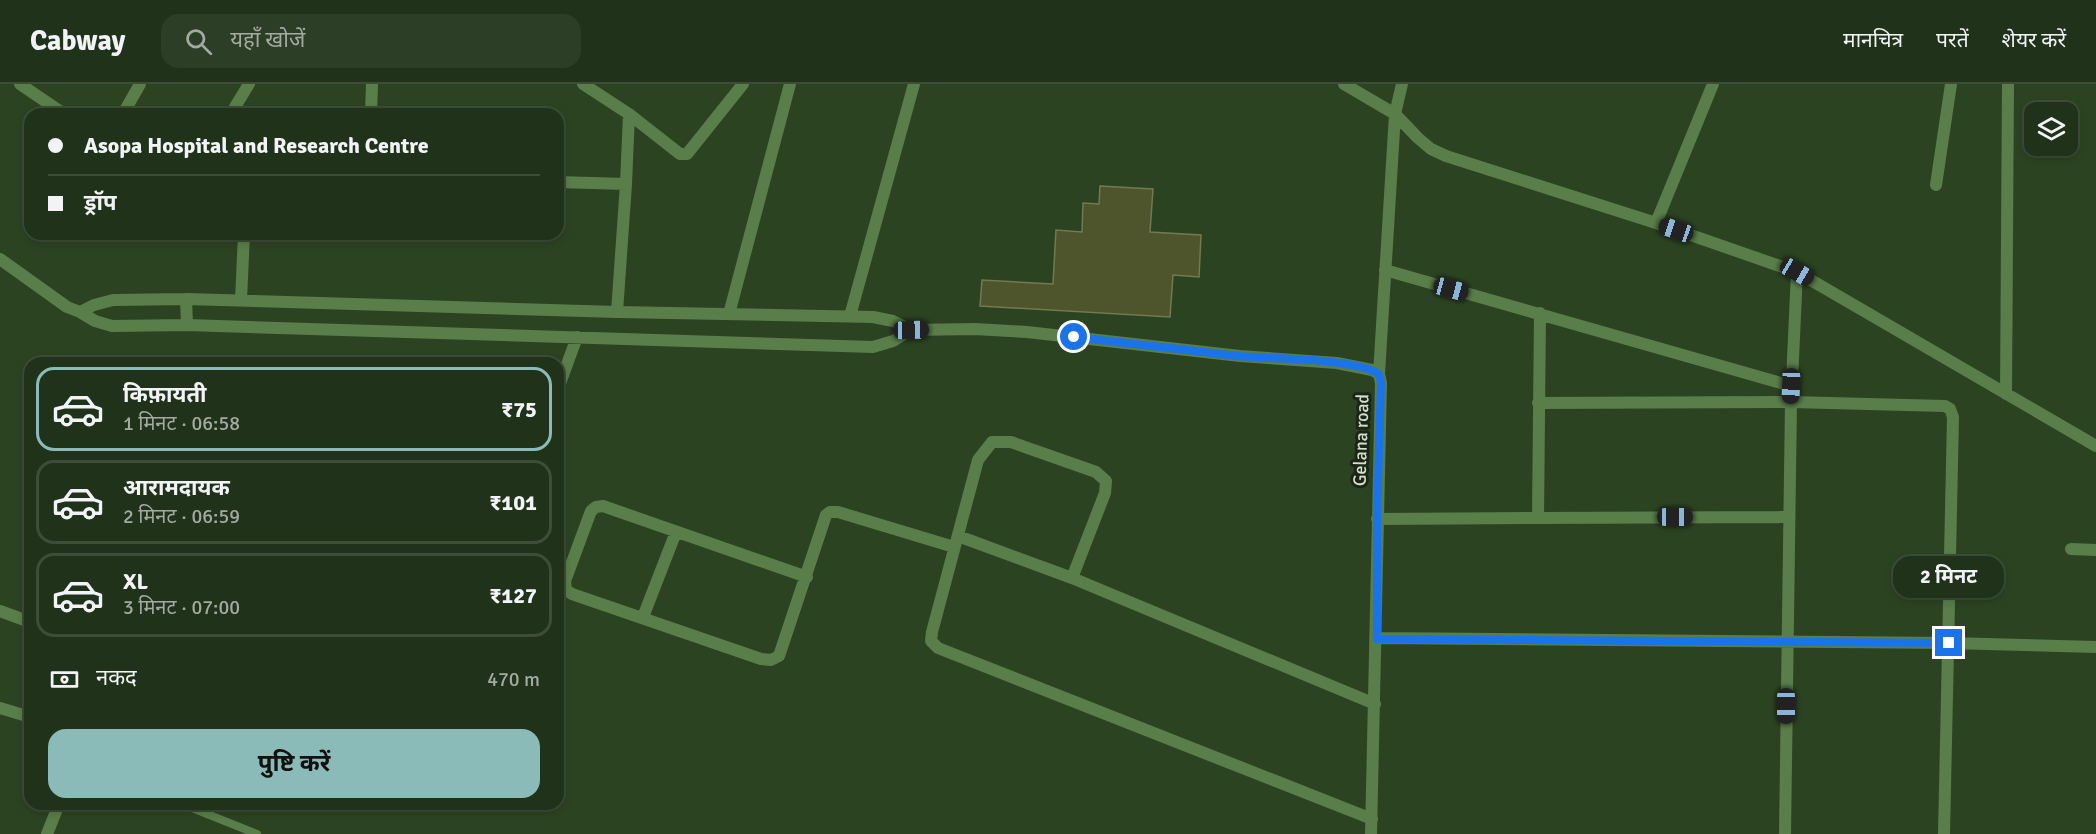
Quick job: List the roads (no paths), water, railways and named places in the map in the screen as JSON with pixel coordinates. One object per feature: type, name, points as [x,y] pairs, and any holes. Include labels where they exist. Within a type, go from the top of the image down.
[{"type":"street","points":[[20,84],[55,108]]},
{"type":"street","points":[[126,108],[140,84]]},
{"type":"street","points":[[235,107],[249,84]]},
{"type":"street","points":[[371,108],[372,84]]},
{"type":"street","points":[[583,84],[630,114],[680,153],[687,154],[742,84]]},
{"type":"street","points":[[729,314],[790,84]]},
{"type":"street","points":[[850,316],[914,84]]},
{"type":"street","points":[[1344,84],[1395,114],[1431,149],[1446,156],[1656,223],[1797,272],[2096,446]]},
{"type":"street","points":[[1379,374],[1395,114],[1402,84]]},
{"type":"street","points":[[1656,223],[1713,84]]},
{"type":"street","points":[[1936,184],[1951,84]]},
{"type":"street","points":[[2006,394],[2008,84]]},
{"type":"street","points":[[617,312],[630,114]]},
{"type":"street","points":[[564,183],[626,184]]},
{"type":"street","points":[[241,300],[244,240]]},
{"type":"street","points":[[0,259],[67,308],[112,326],[187,325],[873,347],[893,341],[911,330]]},
{"type":"street","points":[[1385,270],[1791,386]]},
{"type":"street","points":[[1785,834],[1791,386],[1797,272]]},
{"type":"street","points":[[186,299],[187,325]]},
{"type":"street","points":[[80,312],[113,300],[241,300],[617,312],[873,317],[893,321],[911,330]]},
{"type":"street","points":[[1538,518],[1540,313]]},
{"type":"street","name":"Gelana road","points":[[911,330],[1027,332],[1240,356],[1337,363],[1372,370],[1379,374],[1381,383],[1377,519],[1377,639],[1371,834]]},
{"type":"street","points":[[564,373],[577,337]]},
{"type":"street","points":[[1538,403],[1791,402],[1945,406],[1950,409],[1953,417],[1944,834]]},
{"type":"street","points":[[1072,578],[1105,493],[1106,481],[1096,472],[1011,442],[992,442],[978,460],[932,632],[931,641],[938,648],[1372,819]]},
{"type":"street","points":[[807,577],[603,506],[596,507],[591,512],[565,581],[566,590],[572,594],[761,659],[771,660],[779,656],[807,577],[826,515],[830,512],[838,512],[956,542],[1072,578],[1375,704]]},
{"type":"street","points":[[1377,519],[1789,517]]},
{"type":"street","points":[[643,617],[676,532]]},
{"type":"street","points":[[2071,549],[2096,550]]},
{"type":"street","points":[[0,611],[24,620]]},
{"type":"street","points":[[1377,639],[1949,643],[2096,647]]},
{"type":"street","points":[[0,708],[24,715]]},
{"type":"street","points":[[47,834],[57,810]]},
{"type":"lane","points":[[197,810],[257,834]]}]
